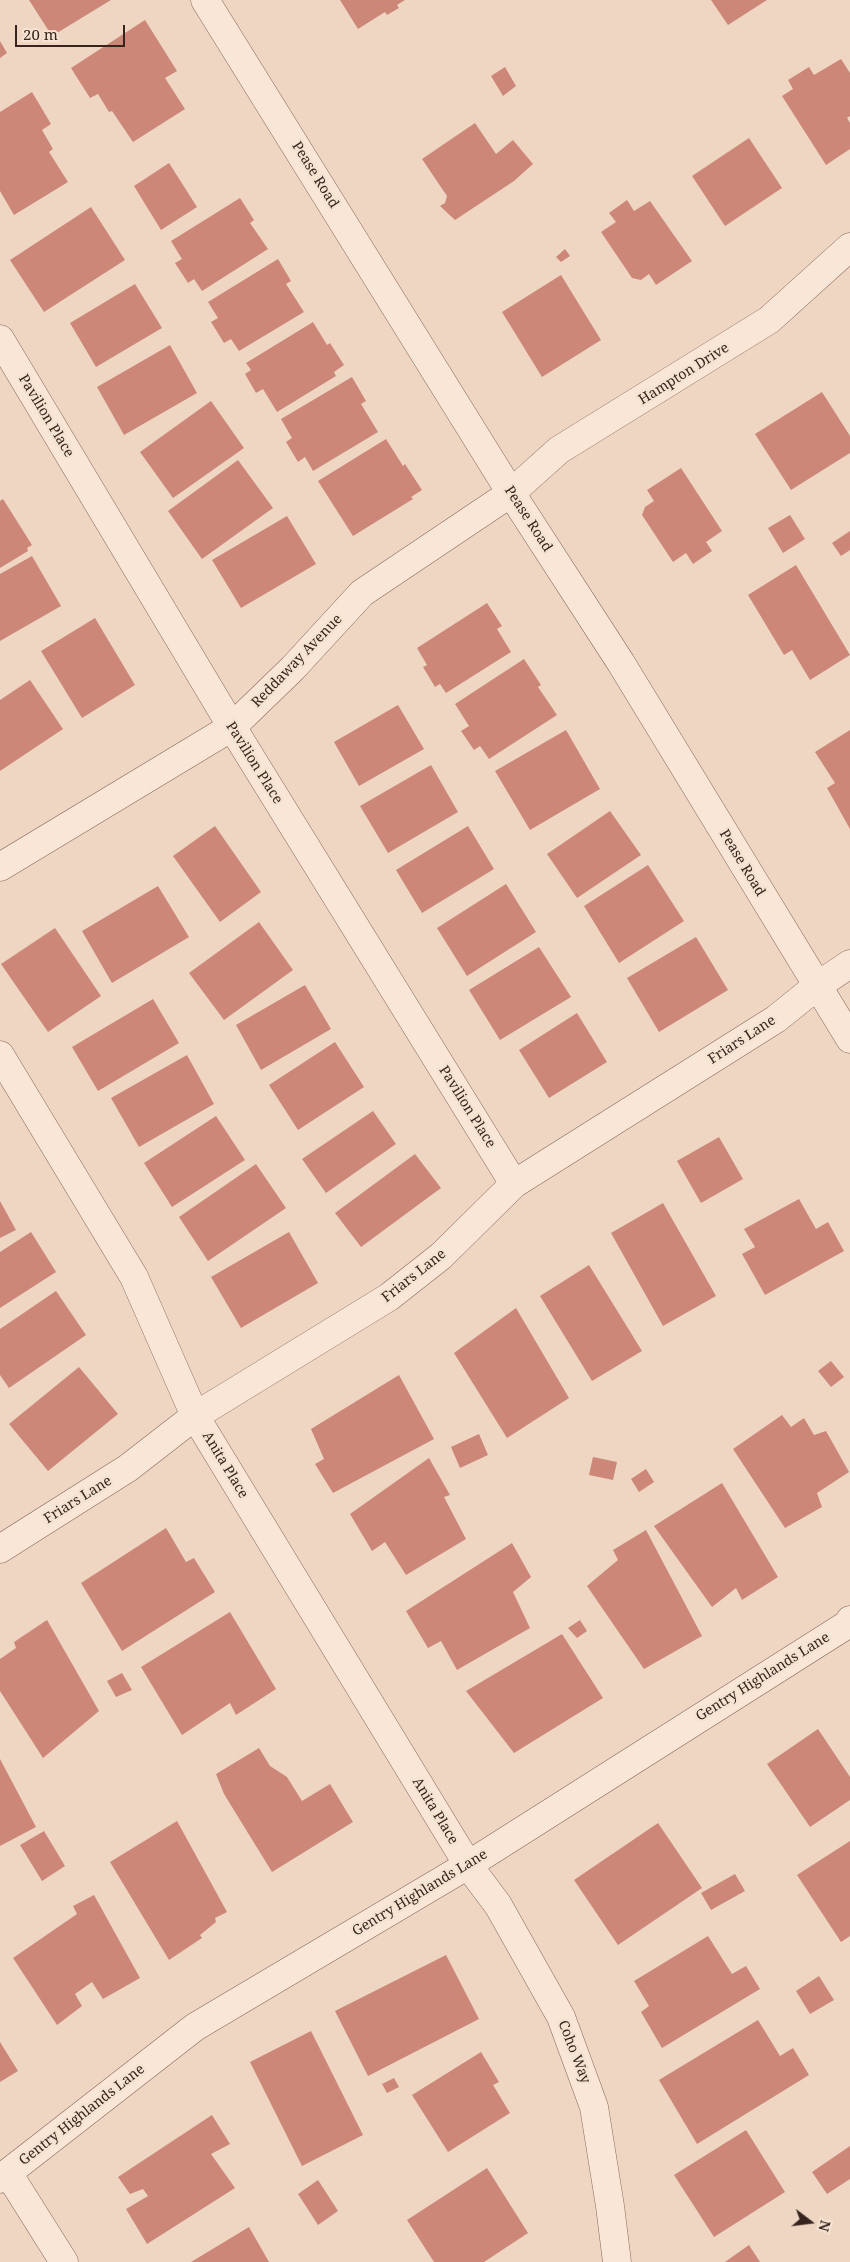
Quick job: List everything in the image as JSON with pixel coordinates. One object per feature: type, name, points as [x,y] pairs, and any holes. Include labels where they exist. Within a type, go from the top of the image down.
[{"type":"street","name":"Pease Road","points":[[205,0],[511,493],[621,663],[850,1039]]},
{"type":"street","name":"Hampton Drive","points":[[511,493],[559,450],[769,320],[850,246]]},
{"type":"street","name":"Pavilion Place","points":[[0,339],[232,727],[514,1184]]},
{"type":"street","name":"Reddaway Avenue","points":[[0,867],[232,727],[294,668],[362,593],[511,493]]},
{"type":"street","name":"Friars Lane","points":[[0,1549],[128,1468],[195,1416],[389,1297],[442,1256],[514,1184],[776,1019],[816,986],[850,964]]},
{"type":"street","name":"Anita Place","points":[[0,1055],[134,1277],[195,1416],[468,1865]]},
{"type":"street","name":"Gentry Highlands Lane","points":[[4,2176],[195,2027],[468,1865],[849,1624]]},
{"type":"street","name":"Coho Way","points":[[468,1865],[498,1905],[561,2017],[585,2078],[595,2116],[617,2262]]},
{"type":"street","points":[[4,2176],[64,2262]]},
{"type":"building","points":[[29,0],[111,0],[52,36]]},
{"type":"building","points":[[340,0],[405,0],[397,5],[399,8],[387,15],[385,12],[358,29]]},
{"type":"building","points":[[711,0],[767,0],[728,25]]},
{"type":"building","points":[[145,20],[177,71],[165,78],[185,109],[133,142],[112,111],[109,112],[98,94],[90,98],[71,68]]},
{"type":"building","points":[[0,41],[7,53],[0,58]]},
{"type":"building","points":[[841,59],[850,73],[850,116],[847,118],[850,123],[850,149],[826,165],[782,96],[793,89],[788,80],[809,67],[814,75]]},
{"type":"building","points":[[505,67],[516,86],[503,96],[491,76]]},
{"type":"building","points":[[32,92],[51,124],[42,130],[53,149],[49,152],[68,182],[14,215],[0,191],[0,112]]},
{"type":"building","points":[[475,123],[496,154],[513,140],[533,164],[514,181],[455,220],[440,206],[445,203],[447,196],[422,159]]},
{"type":"building","points":[[749,138],[782,188],[725,226],[692,176]]},
{"type":"building","points":[[169,163],[197,207],[161,230],[134,186]]},
{"type":"building","points":[[240,198],[254,220],[250,223],[268,249],[202,291],[194,279],[188,283],[175,263],[182,259],[171,241]]},
{"type":"building","points":[[627,200],[634,211],[650,201],[692,261],[656,285],[649,274],[641,280],[632,278],[601,232],[616,222],[609,213]]},
{"type":"building","points":[[91,207],[125,260],[44,312],[10,260]]},
{"type":"building","points":[[565,249],[570,256],[561,262],[556,257]]},
{"type":"building","points":[[278,259],[291,281],[286,284],[304,312],[239,351],[231,339],[224,343],[211,322],[218,318],[208,302]]},
{"type":"building","points":[[561,275],[601,340],[542,377],[502,312]]},
{"type":"building","points":[[135,284],[162,328],[96,367],[70,323]]},
{"type":"building","points":[[313,322],[327,345],[330,343],[344,365],[334,372],[336,376],[277,412],[263,389],[256,393],[245,374],[251,370],[246,363]]},
{"type":"building","points":[[170,345],[197,393],[124,435],[97,387]]},
{"type":"building","points":[[352,377],[366,401],[361,404],[378,432],[313,471],[305,457],[298,462],[286,442],[292,438],[281,419]]},
{"type":"building","points":[[822,392],[850,436],[850,453],[791,490],[755,434]]},
{"type":"building","points":[[211,401],[244,448],[173,498],[140,452]]},
{"type":"building","points":[[386,439],[403,466],[405,464],[422,490],[411,497],[413,499],[353,536],[318,481]]},
{"type":"building","points":[[238,460],[273,508],[202,559],[168,511]]},
{"type":"building","points":[[681,468],[722,531],[706,542],[712,551],[693,564],[686,553],[673,562],[642,515],[645,507],[654,501],[647,490]]},
{"type":"building","points":[[3,499],[32,545],[27,548],[28,551],[0,568],[0,501]]},
{"type":"building","points":[[790,515],[805,539],[783,553],[768,528]]},
{"type":"building","points":[[287,516],[316,564],[241,608],[212,560]]},
{"type":"building","points":[[850,531],[850,550],[841,556],[832,543]]},
{"type":"building","points":[[32,556],[61,606],[0,641],[0,574]]},
{"type":"building","points":[[796,565],[850,655],[810,680],[792,650],[784,655],[748,595]]},
{"type":"building","points":[[487,603],[502,626],[497,629],[511,652],[446,693],[440,684],[435,687],[423,667],[427,665],[417,648]]},
{"type":"building","points":[[95,618],[135,685],[82,718],[41,651]]},
{"type":"building","points":[[524,659],[541,685],[538,687],[557,715],[489,759],[480,746],[474,750],[461,731],[469,726],[455,704]]},
{"type":"building","points":[[30,680],[63,729],[0,771],[0,700]]},
{"type":"building","points":[[398,705],[424,749],[359,786],[334,742]]},
{"type":"building","points":[[566,730],[600,789],[530,830],[495,771]]},
{"type":"building","points":[[850,730],[850,829],[827,788],[835,783],[815,752]]},
{"type":"building","points":[[431,765],[458,812],[388,853],[360,806]]},
{"type":"building","points":[[610,811],[641,855],[577,898],[547,854]]},
{"type":"building","points":[[215,826],[261,892],[220,922],[173,856]]},
{"type":"building","points":[[468,826],[494,869],[422,913],[396,870]]},
{"type":"building","points":[[648,865],[684,921],[619,963],[584,906]]},
{"type":"building","points":[[506,884],[536,932],[467,976],[437,928]]},
{"type":"building","points":[[158,886],[189,937],[112,983],[82,931]]},
{"type":"building","points":[[259,922],[293,970],[224,1020],[189,973]]},
{"type":"building","points":[[55,928],[101,996],[48,1032],[1,964]]},
{"type":"building","points":[[696,937],[728,990],[659,1032],[627,978]]},
{"type":"building","points":[[539,947],[571,997],[500,1040],[469,990]]},
{"type":"building","points":[[305,985],[331,1029],[261,1070],[236,1025]]},
{"type":"building","points":[[153,999],[179,1043],[98,1091],[72,1047]]},
{"type":"building","points":[[577,1013],[607,1062],[549,1098],[519,1050]]},
{"type":"building","points":[[335,1042],[364,1087],[298,1130],[269,1085]]},
{"type":"building","points":[[187,1055],[214,1104],[139,1147],[111,1098]]},
{"type":"building","points":[[373,1111],[396,1144],[326,1193],[302,1159]]},
{"type":"building","points":[[216,1116],[245,1160],[172,1207],[144,1163]]},
{"type":"building","points":[[719,1137],[743,1179],[701,1203],[677,1161]]},
{"type":"building","points":[[415,1154],[441,1188],[361,1247],[335,1213]]},
{"type":"building","points":[[256,1164],[286,1208],[208,1261],[179,1217]]},
{"type":"building","points":[[799,1199],[816,1229],[828,1222],[844,1251],[765,1295],[742,1254],[755,1247],[744,1229]]},
{"type":"building","points":[[0,1201],[16,1230],[0,1238]]},
{"type":"building","points":[[663,1203],[716,1296],[663,1326],[611,1233]]},
{"type":"building","points":[[31,1232],[56,1272],[0,1308],[0,1252]]},
{"type":"building","points":[[289,1232],[318,1283],[241,1328],[211,1277]]},
{"type":"building","points":[[589,1265],[642,1351],[592,1381],[540,1296]]},
{"type":"building","points":[[56,1291],[86,1335],[9,1388],[0,1375],[0,1329]]},
{"type":"building","points":[[516,1308],[569,1398],[507,1438],[454,1353]]},
{"type":"building","points":[[831,1361],[844,1377],[831,1387],[818,1371]]},
{"type":"building","points":[[79,1367],[118,1414],[48,1471],[9,1424]]},
{"type":"building","points":[[399,1375],[434,1439],[333,1493],[315,1464],[324,1459],[311,1429]]},
{"type":"building","points":[[782,1415],[791,1427],[804,1418],[814,1435],[826,1431],[849,1472],[817,1493],[822,1507],[785,1528],[733,1449]]},
{"type":"building","points":[[479,1434],[488,1455],[460,1468],[451,1447]]},
{"type":"building","points":[[593,1457],[617,1462],[613,1480],[589,1475]]},
{"type":"building","points":[[429,1458],[450,1495],[444,1497],[466,1539],[406,1575],[385,1542],[372,1551],[350,1514]]},
{"type":"building","points":[[646,1469],[654,1482],[639,1492],[631,1479]]},
{"type":"building","points":[[722,1483],[778,1577],[742,1600],[736,1588],[712,1607],[654,1526]]},
{"type":"building","points":[[166,1528],[186,1562],[194,1558],[215,1592],[122,1651],[81,1583]]},
{"type":"building","points":[[646,1530],[702,1636],[644,1669],[587,1586],[618,1560],[613,1550]]},
{"type":"building","points":[[512,1543],[531,1577],[513,1592],[530,1628],[457,1670],[441,1641],[428,1648],[406,1611]]},
{"type":"building","points":[[230,1612],[276,1689],[236,1715],[230,1703],[182,1735],[141,1667]]},
{"type":"building","points":[[47,1620],[99,1711],[43,1758],[0,1691],[0,1659],[16,1648],[14,1642]]},
{"type":"building","points":[[580,1620],[587,1631],[577,1638],[568,1628]]},
{"type":"building","points":[[562,1634],[603,1698],[514,1753],[466,1691]]},
{"type":"building","points":[[122,1673],[132,1690],[116,1697],[107,1681]]},
{"type":"building","points":[[818,1729],[850,1777],[850,1800],[810,1827],[767,1764]]},
{"type":"building","points":[[259,1748],[270,1766],[287,1777],[302,1801],[330,1784],[353,1822],[272,1872],[224,1794],[216,1774]]},
{"type":"building","points":[[0,1759],[36,1827],[0,1846]]},
{"type":"building","points":[[177,1821],[227,1912],[215,1918],[216,1922],[200,1935],[202,1938],[169,1960],[110,1862]]},
{"type":"building","points":[[658,1823],[702,1888],[618,1945],[574,1880]]},
{"type":"building","points":[[44,1831],[65,1866],[42,1881],[20,1845]]},
{"type":"building","points":[[850,1841],[850,1936],[841,1942],[797,1875]]},
{"type":"building","points":[[735,1874],[745,1891],[711,1910],[701,1893]]},
{"type":"building","points":[[94,1895],[140,1978],[103,1999],[92,1982],[75,1994],[82,2006],[57,2025],[13,1958],[77,1914],[73,1906]]},
{"type":"building","points":[[708,1936],[732,1974],[746,1966],[760,1989],[662,2048],[641,2012],[649,2006],[634,1981]]},
{"type":"building","points":[[446,1955],[479,2019],[368,2076],[335,2011]]},
{"type":"building","points":[[819,1976],[834,2000],[810,2014],[796,1991]]},
{"type":"building","points":[[758,2020],[780,2056],[793,2048],[809,2075],[697,2144],[659,2080]]},
{"type":"building","points":[[311,2031],[363,2135],[302,2166],[250,2062]]},
{"type":"building","points":[[0,2042],[18,2071],[0,2082]]},
{"type":"building","points":[[481,2052],[499,2082],[493,2085],[510,2113],[448,2152],[412,2095]]},
{"type":"building","points":[[394,2078],[399,2087],[387,2093],[382,2084]]},
{"type":"building","points":[[212,2115],[230,2144],[211,2154],[235,2188],[147,2244],[126,2209],[148,2196],[143,2189],[130,2194],[118,2177]]},
{"type":"building","points":[[746,2130],[785,2192],[714,2237],[674,2175]]},
{"type":"building","points":[[850,2146],[850,2179],[827,2194],[812,2172]]},
{"type":"building","points":[[487,2168],[528,2233],[484,2262],[434,2262],[407,2220]]},
{"type":"building","points":[[318,2180],[338,2211],[318,2225],[298,2194]]},
{"type":"building","points":[[249,2227],[269,2262],[191,2262]]},
{"type":"building","points":[[749,2245],[760,2262],[725,2262]]}]
